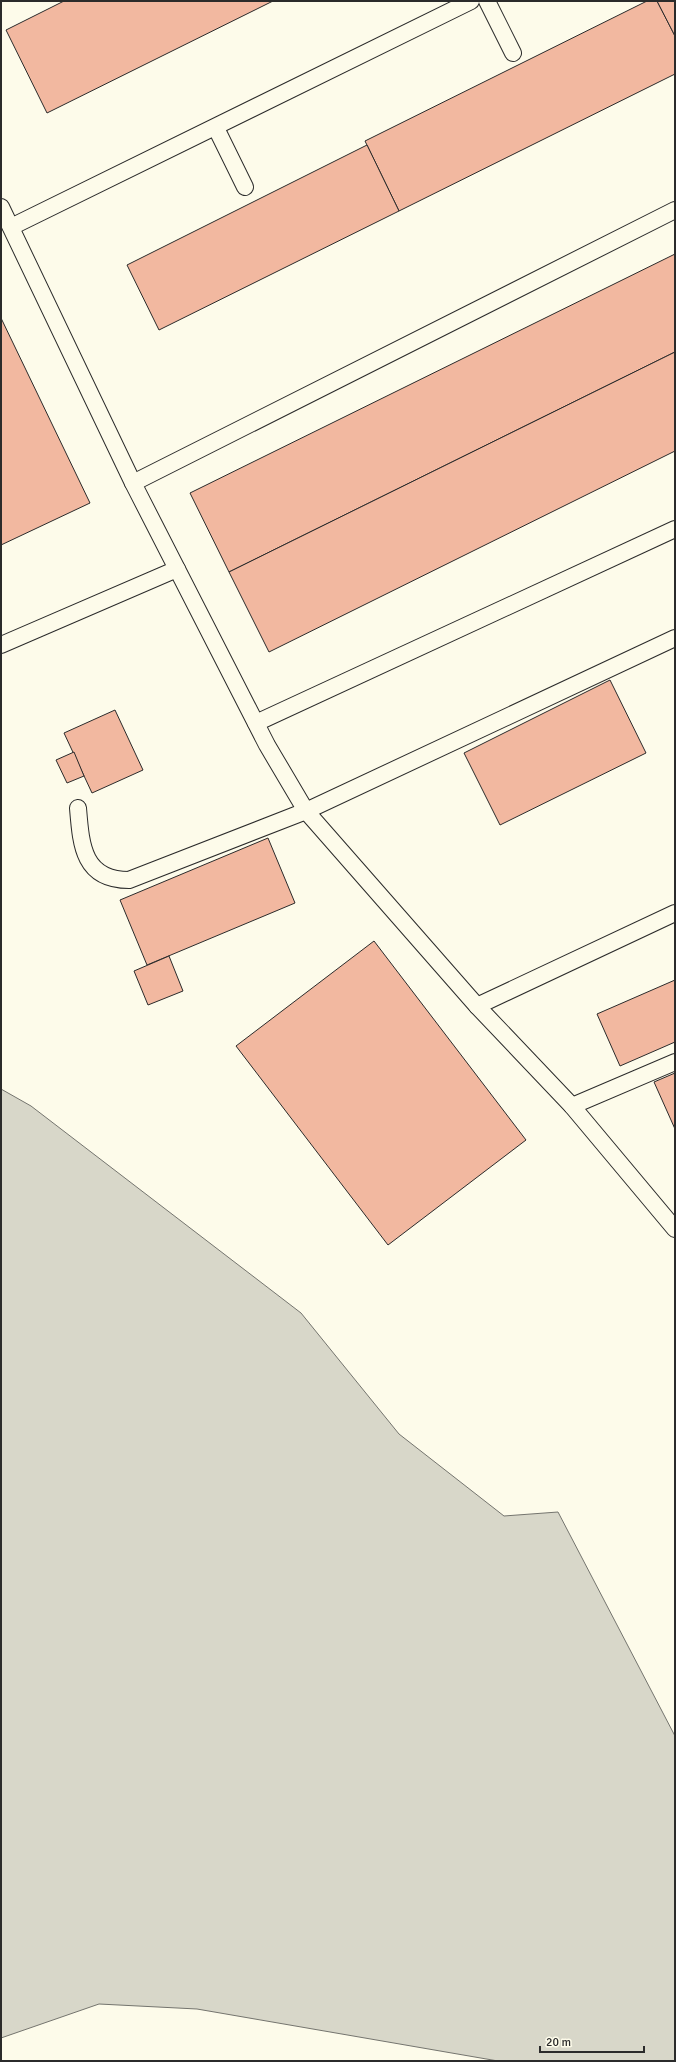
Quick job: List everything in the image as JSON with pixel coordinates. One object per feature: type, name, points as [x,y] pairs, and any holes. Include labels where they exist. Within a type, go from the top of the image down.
[{"type":"lane","points":[[11,227],[216,128],[471,1]]},
{"type":"lane","points":[[487,1],[513,53]]},
{"type":"lane","points":[[216,128],[245,187]]},
{"type":"lane","points":[[1,207],[133,483],[279,768],[306,811],[477,1006],[572,1106],[675,1229]]},
{"type":"lane","points":[[133,483],[675,210]]},
{"type":"lane","points":[[256,723],[675,529]]},
{"type":"lane","points":[[1,645],[177,569]]},
{"type":"lane","points":[[78,808],[84,851],[91,864],[107,877],[124,880],[140,877],[306,811],[675,638]]},
{"type":"lane","points":[[477,1006],[675,912]]},
{"type":"lane","points":[[572,1106],[675,1062]]},
{"type":"shaded area","points":[[1,1089],[31,1106],[301,1313],[399,1434],[504,1516],[558,1512],[675,1736],[675,2061],[498,2061],[197,2009],[99,2004],[1,2038]]},
{"type":"building","points":[[64,1],[273,1],[47,113],[6,30]]},
{"type":"building","points":[[647,1],[657,1],[675,36],[675,74],[399,211],[365,141]]},
{"type":"building","points":[[657,1],[675,1],[675,36]]},
{"type":"building","points":[[367,145],[399,211],[159,330],[127,265]]},
{"type":"building","points":[[675,254],[675,352],[229,572],[190,493]]},
{"type":"building","points":[[1,318],[90,503],[1,545]]},
{"type":"building","points":[[675,352],[675,451],[269,652],[229,572]]},
{"type":"building","points":[[610,680],[646,753],[500,825],[464,753]]},
{"type":"building","points":[[115,710],[143,770],[92,793],[64,733]]},
{"type":"building","points":[[74,752],[84,776],[67,783],[56,760]]},
{"type":"building","points":[[268,838],[295,903],[147,965],[120,900]]},
{"type":"building","points":[[374,941],[526,1140],[388,1245],[236,1046]]},
{"type":"building","points":[[169,956],[183,991],[148,1005],[134,971]]},
{"type":"building","points":[[675,980],[675,1042],[620,1066],[597,1014]]},
{"type":"building","points":[[675,1073],[675,1129],[654,1082]]}]
